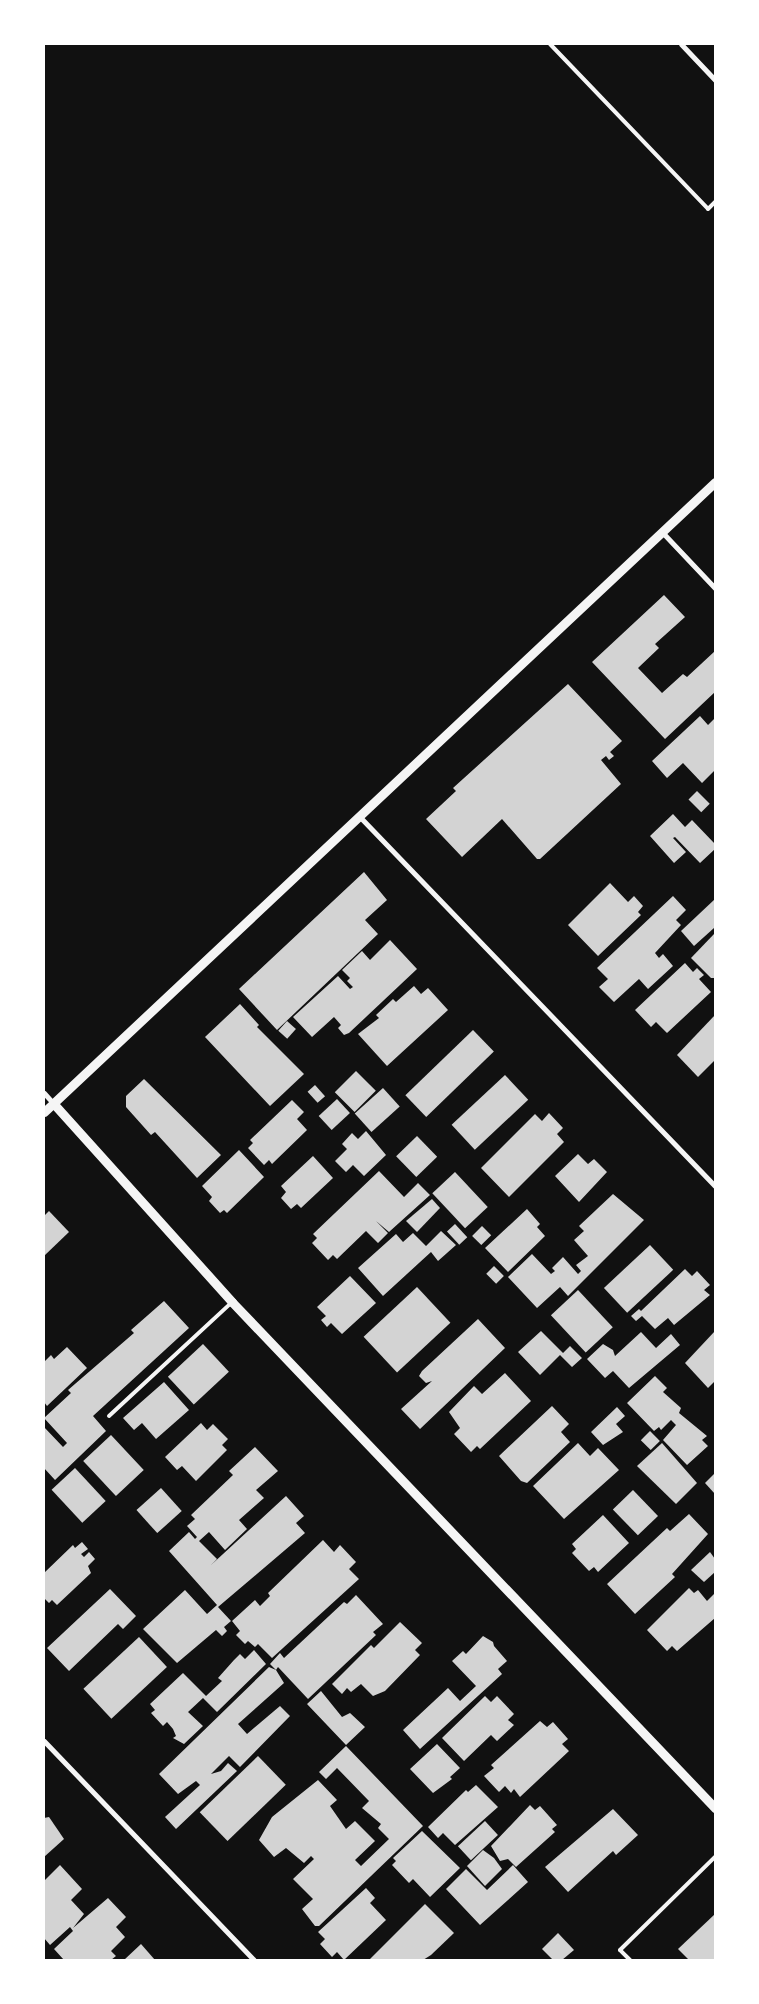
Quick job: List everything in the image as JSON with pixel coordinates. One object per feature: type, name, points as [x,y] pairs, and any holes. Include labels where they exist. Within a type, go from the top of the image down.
[{"type":"street","points":[[681,44],[715,80]]},
{"type":"street","points":[[44,1112],[715,482]]},
{"type":"street","points":[[662,532],[715,588]]},
{"type":"street","points":[[359,816],[715,1186]]},
{"type":"street","points":[[44,1093],[232,1302],[715,1808]]},
{"type":"street","points":[[44,1741],[254,1960]]},
{"type":"lane","points":[[550,44],[708,209],[715,202]]},
{"type":"lane","points":[[109,1416],[232,1302]]},
{"type":"lane","points":[[630,1960],[620,1950],[715,1856]]},
{"type":"building","points":[[664,595],[685,617],[655,644],[659,648],[638,668],[662,693],[683,674],[687,677],[715,651],[715,692],[665,739],[592,662]]},
{"type":"building","points":[[568,684],[622,741],[610,752],[614,756],[609,760],[606,756],[601,760],[621,784],[540,859],[537,859],[502,819],[462,857],[426,819],[456,791],[453,788]]},
{"type":"building","points":[[700,716],[708,725],[715,718],[715,770],[702,783],[683,763],[667,778],[652,761]]},
{"type":"building","points":[[697,791],[710,804],[701,812],[689,799]]},
{"type":"building","points":[[673,814],[685,827],[692,820],[715,844],[715,849],[700,863],[675,837],[673,838],[686,852],[674,863],[650,836]]},
{"type":"building","points":[[364,872],[387,900],[365,920],[378,934],[277,1030],[239,989]]},
{"type":"building","points":[[610,883],[628,902],[634,896],[643,906],[638,912],[641,915],[598,956],[568,925]]},
{"type":"building","points":[[673,896],[686,910],[676,920],[681,925],[655,953],[659,958],[663,954],[673,966],[648,989],[639,979],[614,1002],[599,987],[608,979],[597,968]]},
{"type":"building","points":[[715,899],[714,928],[694,946],[681,931]]},
{"type":"building","points":[[715,933],[715,978],[711,978],[691,958]]},
{"type":"building","points":[[390,940],[417,969],[349,1033],[344,1035],[338,1028],[341,1025],[334,1017],[312,1037],[293,1017],[338,976],[350,989],[353,987],[347,981],[350,978],[342,970],[362,951],[370,960]]},
{"type":"building","points":[[685,963],[693,972],[697,968],[704,975],[699,979],[711,992],[667,1033],[656,1022],[651,1027],[635,1010]]},
{"type":"building","points":[[414,986],[421,994],[428,988],[448,1010],[387,1066],[358,1034],[379,1018],[376,1015],[393,999],[396,1002]]},
{"type":"building","points":[[240,1004],[259,1025],[257,1027],[304,1074],[270,1106],[205,1037]]},
{"type":"building","points":[[715,1015],[715,1060],[698,1077],[677,1055]]},
{"type":"building","points":[[287,1021],[296,1029],[287,1039],[278,1031]]},
{"type":"building","points":[[473,1030],[494,1052],[426,1117],[405,1095]]},
{"type":"building","points":[[356,1071],[376,1091],[355,1112],[335,1092]]},
{"type":"building","points":[[505,1075],[528,1100],[475,1150],[452,1125]]},
{"type":"building","points":[[144,1079],[221,1155],[197,1178],[155,1132],[151,1135],[126,1107],[126,1096]]},
{"type":"building","points":[[315,1085],[325,1096],[318,1103],[308,1092]]},
{"type":"building","points":[[383,1088],[400,1107],[371,1132],[355,1113]]},
{"type":"building","points":[[337,1099],[350,1113],[332,1130],[319,1116]]},
{"type":"building","points":[[292,1100],[304,1112],[297,1119],[307,1130],[272,1164],[269,1160],[264,1165],[248,1148],[253,1143],[250,1140]]},
{"type":"building","points":[[549,1113],[563,1128],[557,1134],[564,1142],[509,1197],[481,1168],[535,1114],[542,1121]]},
{"type":"building","points":[[366,1131],[386,1155],[364,1176],[353,1165],[346,1172],[335,1161],[347,1149],[342,1144],[352,1133],[358,1139]]},
{"type":"building","points":[[417,1136],[437,1157],[416,1177],[396,1156]]},
{"type":"building","points":[[239,1150],[264,1177],[227,1213],[224,1210],[220,1213],[209,1201],[212,1197],[202,1186]]},
{"type":"building","points":[[578,1154],[588,1164],[594,1159],[607,1172],[579,1202],[555,1176]]},
{"type":"building","points":[[313,1156],[333,1178],[301,1208],[297,1204],[291,1209],[281,1198],[286,1192],[281,1186]]},
{"type":"building","points":[[379,1171],[404,1197],[418,1183],[430,1195],[389,1232],[376,1221],[388,1233],[378,1243],[366,1231],[337,1259],[333,1255],[328,1260],[312,1243],[317,1238],[313,1234]]},
{"type":"building","points":[[455,1172],[488,1207],[465,1228],[432,1193]]},
{"type":"building","points":[[613,1194],[644,1220],[568,1296],[560,1287],[537,1308],[508,1277],[532,1254],[551,1274],[555,1271],[552,1268],[563,1257],[578,1274],[581,1271],[576,1265],[588,1256],[574,1240],[584,1231],[579,1226]]},
{"type":"building","points":[[432,1199],[440,1208],[417,1232],[406,1221]]},
{"type":"building","points":[[527,1209],[540,1224],[537,1227],[545,1236],[508,1272],[485,1248]]},
{"type":"building","points":[[49,1211],[69,1232],[44,1256],[44,1216]]},
{"type":"building","points":[[455,1224],[467,1237],[459,1245],[447,1232]]},
{"type":"building","points":[[482,1226],[491,1235],[481,1245],[472,1236]]},
{"type":"building","points":[[441,1231],[456,1245],[438,1261],[431,1252],[383,1296],[358,1268],[396,1234],[403,1242],[413,1233],[426,1246]]},
{"type":"building","points":[[650,1245],[673,1270],[627,1313],[604,1288]]},
{"type":"building","points":[[494,1266],[504,1276],[496,1284],[486,1274]]},
{"type":"building","points":[[685,1269],[692,1276],[697,1271],[710,1285],[704,1290],[710,1295],[674,1325],[668,1318],[655,1329],[642,1316],[636,1321],[631,1316],[639,1309],[641,1311]]},
{"type":"building","points":[[350,1276],[376,1303],[342,1334],[331,1323],[327,1327],[321,1320],[326,1316],[317,1307]]},
{"type":"building","points":[[417,1287],[450,1323],[397,1373],[364,1337]]},
{"type":"building","points":[[578,1290],[613,1327],[586,1353],[551,1315]]},
{"type":"building","points":[[164,1301],[189,1328],[93,1416],[106,1431],[55,1480],[44,1468],[44,1427],[63,1447],[67,1443],[44,1418],[71,1393],[68,1390],[134,1333],[131,1330]]},
{"type":"building","points":[[478,1319],[505,1348],[420,1429],[401,1409],[432,1381],[426,1383],[419,1376],[422,1371]]},
{"type":"building","points":[[541,1331],[563,1353],[570,1346],[582,1358],[572,1367],[560,1355],[540,1375],[518,1352]]},
{"type":"building","points":[[715,1331],[715,1381],[708,1388],[685,1363]]},
{"type":"building","points":[[641,1332],[656,1348],[671,1334],[680,1345],[629,1388],[613,1371],[605,1378],[587,1359],[603,1344],[613,1350],[615,1356]]},
{"type":"building","points":[[203,1344],[229,1372],[194,1405],[168,1377]]},
{"type":"building","points":[[67,1347],[87,1368],[47,1406],[44,1402],[44,1362],[51,1355],[54,1359]]},
{"type":"building","points":[[505,1373],[531,1401],[480,1449],[477,1446],[471,1452],[454,1434],[460,1428],[449,1412],[474,1386],[482,1394]]},
{"type":"building","points":[[655,1376],[667,1388],[663,1392],[681,1408],[679,1413],[707,1436],[702,1440],[708,1446],[687,1465],[663,1440],[676,1425],[671,1420],[661,1430],[659,1427],[654,1431],[627,1403]]},
{"type":"building","points":[[164,1382],[189,1410],[156,1439],[142,1423],[134,1430],[123,1418]]},
{"type":"building","points":[[552,1406],[569,1424],[561,1432],[570,1442],[527,1483],[521,1481],[499,1456]]},
{"type":"building","points":[[617,1407],[625,1416],[616,1424],[623,1432],[603,1445],[591,1432]]},
{"type":"building","points":[[201,1423],[207,1430],[213,1424],[228,1439],[222,1445],[227,1450],[196,1481],[182,1466],[177,1470],[165,1457]]},
{"type":"building","points":[[650,1431],[660,1441],[651,1450],[641,1440]]},
{"type":"building","points":[[111,1435],[144,1470],[116,1496],[83,1461]]},
{"type":"building","points":[[578,1443],[590,1456],[598,1448],[619,1470],[564,1519],[533,1486]]},
{"type":"building","points":[[662,1443],[697,1483],[676,1504],[637,1466]]},
{"type":"building","points":[[255,1447],[278,1471],[256,1490],[264,1498],[239,1520],[247,1529],[225,1550],[209,1532],[199,1541],[217,1559],[210,1566],[286,1496],[304,1516],[296,1523],[305,1533],[218,1607],[231,1621],[224,1627],[227,1631],[222,1636],[216,1630],[177,1663],[143,1629],[185,1590],[207,1614],[217,1605],[169,1551],[189,1532],[195,1539],[197,1537],[187,1526],[195,1519],[191,1515],[233,1475],[229,1471]]},
{"type":"building","points":[[75,1468],[106,1501],[82,1523],[52,1490]]},
{"type":"building","points":[[715,1473],[715,1494],[705,1483]]},
{"type":"building","points":[[161,1488],[182,1511],[157,1533],[136,1510]]},
{"type":"building","points":[[633,1490],[658,1516],[638,1535],[613,1509]]},
{"type":"building","points":[[689,1514],[708,1534],[672,1574],[675,1577],[635,1614],[607,1584],[667,1528],[670,1531]]},
{"type":"building","points":[[603,1515],[629,1543],[598,1572],[594,1567],[589,1571],[572,1553],[576,1549],[572,1544]]},
{"type":"building","points":[[323,1540],[334,1552],[340,1545],[356,1562],[349,1569],[359,1579],[272,1658],[258,1644],[255,1647],[248,1641],[245,1644],[236,1635],[240,1631],[232,1621],[255,1600],[260,1606],[270,1596],[268,1593]]},
{"type":"building","points":[[82,1542],[88,1549],[81,1554],[84,1557],[89,1552],[95,1559],[88,1566],[91,1573],[57,1605],[52,1600],[49,1603],[44,1598],[44,1573],[73,1545],[75,1548]]},
{"type":"building","points":[[710,1552],[715,1559],[715,1572],[704,1582],[691,1570]]},
{"type":"building","points":[[689,1588],[694,1593],[698,1590],[707,1601],[715,1593],[715,1618],[677,1651],[672,1646],[667,1651],[647,1630]]},
{"type":"building","points":[[110,1589],[136,1616],[123,1629],[118,1624],[69,1671],[47,1648]]},
{"type":"building","points":[[356,1595],[383,1624],[373,1632],[376,1635],[308,1699],[278,1667],[276,1670],[270,1664],[280,1653],[284,1658],[344,1602],[347,1604]]},
{"type":"building","points":[[400,1622],[422,1643],[415,1650],[420,1655],[385,1691],[373,1696],[361,1684],[351,1692],[347,1688],[342,1694],[332,1684],[371,1645],[374,1648]]},
{"type":"building","points":[[483,1636],[493,1642],[494,1646],[507,1661],[498,1669],[502,1674],[420,1749],[403,1730],[448,1688],[460,1701],[476,1686],[452,1661],[463,1651],[466,1654]]},
{"type":"building","points":[[139,1637],[167,1667],[111,1719],[83,1689]]},
{"type":"building","points":[[254,1650],[266,1664],[217,1712],[203,1698],[188,1712],[203,1726],[184,1744],[173,1738],[176,1736],[167,1722],[163,1726],[151,1713],[155,1710],[150,1704],[183,1673],[206,1696],[222,1681],[218,1678],[240,1654],[245,1659]]},
{"type":"building","points":[[269,1667],[276,1670],[284,1683],[238,1724],[247,1734],[280,1706],[290,1716],[240,1767],[229,1756],[211,1774],[221,1771],[228,1763],[237,1771],[176,1829],[165,1817],[200,1785],[196,1781],[178,1794],[159,1774]]},
{"type":"building","points":[[321,1691],[342,1717],[350,1713],[365,1727],[346,1745],[307,1704]]},
{"type":"building","points":[[485,1696],[491,1702],[497,1696],[514,1714],[508,1720],[514,1725],[497,1741],[491,1735],[464,1761],[442,1738]]},
{"type":"building","points":[[540,1721],[547,1727],[553,1722],[568,1739],[562,1744],[569,1751],[520,1797],[514,1789],[511,1793],[505,1786],[499,1792],[484,1776],[494,1768],[491,1765]]},
{"type":"building","points":[[437,1744],[460,1768],[450,1777],[452,1779],[433,1793],[410,1769]]},
{"type":"building","points":[[346,1746],[423,1826],[319,1926],[315,1926],[302,1909],[313,1899],[293,1879],[314,1859],[311,1856],[304,1863],[286,1848],[274,1857],[259,1840],[272,1817],[318,1780],[337,1800],[330,1806],[346,1829],[355,1821],[375,1841],[355,1860],[361,1866],[389,1839],[378,1828],[381,1824],[362,1808],[369,1801],[337,1768],[326,1779],[319,1772]]},
{"type":"building","points":[[258,1756],[286,1785],[228,1841],[200,1812]]},
{"type":"building","points":[[476,1785],[498,1807],[455,1845],[443,1833],[438,1838],[428,1827],[466,1790],[468,1792]]},
{"type":"building","points":[[530,1805],[535,1810],[540,1806],[557,1825],[552,1829],[555,1832],[516,1867],[508,1859],[500,1861],[491,1846]]},
{"type":"building","points":[[613,1809],[638,1835],[616,1855],[613,1851],[568,1892],[545,1867]]},
{"type":"building","points":[[49,1817],[64,1839],[44,1857],[44,1818]]},
{"type":"building","points":[[485,1821],[498,1835],[471,1860],[458,1846]]},
{"type":"building","points":[[422,1831],[460,1868],[430,1897],[413,1879],[409,1883],[392,1865],[396,1861],[393,1858]]},
{"type":"building","points":[[483,1850],[494,1858],[502,1869],[485,1886],[467,1866]]},
{"type":"building","points":[[60,1865],[82,1889],[71,1900],[84,1914],[73,1928],[108,1898],[126,1917],[116,1927],[125,1937],[111,1951],[116,1956],[111,1960],[64,1960],[54,1949],[73,1931],[70,1927],[50,1945],[44,1938],[44,1881]]},
{"type":"building","points":[[513,1865],[528,1882],[480,1925],[446,1889],[466,1869],[487,1890]]},
{"type":"building","points":[[366,1888],[375,1898],[370,1903],[386,1920],[344,1960],[337,1952],[332,1957],[320,1944],[325,1939],[318,1932]]},
{"type":"building","points":[[425,1904],[454,1933],[423,1960],[369,1960]]},
{"type":"building","points":[[715,1914],[715,1960],[689,1960],[678,1949]]},
{"type":"building","points":[[558,1933],[574,1950],[562,1960],[553,1960],[542,1949]]},
{"type":"building","points":[[141,1944],[155,1960],[124,1960]]}]
